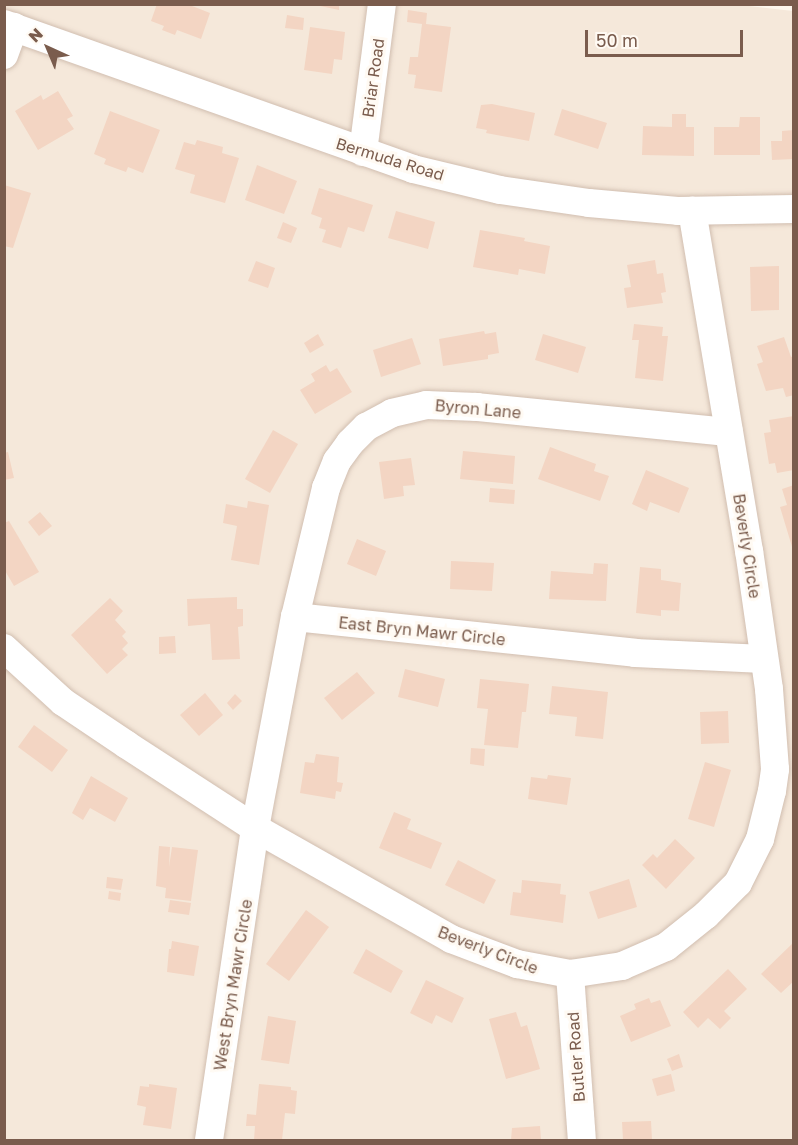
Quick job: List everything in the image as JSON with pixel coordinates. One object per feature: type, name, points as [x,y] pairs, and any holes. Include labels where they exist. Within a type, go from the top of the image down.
[{"type":"street","name":"Briar Road","points":[[363,152],[382,4]]},
{"type":"street","name":"Bermuda Road","points":[[9,25],[413,169],[500,190],[589,203],[692,212],[794,209]]},
{"type":"street","points":[[4,56],[9,25]]},
{"type":"street","name":"Beverly Circle","points":[[4,648],[63,702],[255,828],[451,939],[517,964],[570,975],[622,966],[666,947],[706,915],[738,883],[760,839],[773,789],[774,746],[765,659],[692,212]]},
{"type":"street","name":"Byron Lane","points":[[294,617],[315,522],[336,462],[366,427],[393,413],[426,405],[477,407],[729,432]]},
{"type":"street","points":[[255,828],[294,617]]},
{"type":"street","name":"East Bryn Mawr Circle","points":[[294,617],[625,652],[765,659]]},
{"type":"street","name":"West Bryn Mawr Circle","points":[[209,1140],[255,828]]},
{"type":"street","name":"Butler Road","points":[[570,975],[582,1140]]},
{"type":"shaded area","points":[[732,4],[793,11],[793,1140],[5,1140],[5,5]]},
{"type":"building","points":[[157,4],[187,4],[210,13],[201,39],[177,30],[175,35],[162,30],[164,26],[151,21]]},
{"type":"building","points":[[311,4],[339,4],[339,10]]},
{"type":"building","points":[[408,10],[427,13],[426,24],[451,27],[442,92],[414,88],[416,75],[408,74],[410,57],[418,57],[422,24],[407,22]]},
{"type":"building","points":[[287,15],[304,18],[303,30],[285,28]]},
{"type":"building","points":[[310,27],[345,32],[342,60],[334,59],[332,74],[304,70]]},
{"type":"building","points":[[58,91],[73,116],[67,119],[74,129],[38,150],[15,111],[41,95],[43,100]]},
{"type":"building","points":[[492,104],[535,113],[529,141],[486,133],[487,130],[476,128],[481,105]]},
{"type":"building","points":[[562,109],[607,123],[598,149],[554,135]]},
{"type":"building","points":[[110,111],[160,130],[143,173],[128,167],[126,172],[104,164],[106,159],[94,154]]},
{"type":"building","points":[[672,114],[686,114],[686,127],[694,127],[694,156],[642,155],[643,126],[672,127]]},
{"type":"building","points":[[740,117],[760,117],[760,155],[714,155],[714,127],[739,127]]},
{"type":"building","points":[[794,130],[794,159],[772,160],[771,141],[782,141],[782,131]]},
{"type":"building","points":[[197,140],[223,147],[222,153],[239,158],[225,203],[190,193],[195,175],[175,169],[184,142],[195,145]]},
{"type":"building","points":[[257,165],[297,181],[284,214],[245,200]]},
{"type":"building","points":[[4,185],[31,193],[13,248],[4,246]]},
{"type":"building","points":[[319,188],[373,205],[364,232],[348,227],[341,248],[322,242],[326,230],[319,228],[322,218],[311,214]]},
{"type":"building","points":[[396,211],[435,222],[428,249],[388,238]]},
{"type":"building","points":[[283,222],[297,228],[291,243],[277,238]]},
{"type":"building","points":[[480,230],[525,238],[524,241],[550,246],[545,274],[519,269],[518,275],[473,267]]},
{"type":"building","points":[[655,260],[657,274],[663,273],[666,292],[661,293],[663,303],[627,308],[624,288],[631,287],[627,265]]},
{"type":"building","points":[[256,261],[275,268],[268,288],[248,281]]},
{"type":"building","points":[[779,266],[779,310],[751,311],[750,267]]},
{"type":"building","points":[[634,324],[663,327],[662,336],[668,336],[663,381],[635,378],[639,340],[632,340]]},
{"type":"building","points":[[484,331],[485,334],[496,332],[499,353],[488,355],[488,359],[443,366],[439,339]]},
{"type":"building","points":[[318,334],[324,345],[310,353],[304,343]]},
{"type":"building","points":[[543,334],[586,347],[578,373],[535,360]]},
{"type":"building","points":[[784,337],[791,357],[794,356],[794,395],[786,397],[783,388],[766,391],[757,364],[763,362],[757,346]]},
{"type":"building","points":[[412,338],[421,364],[381,377],[373,350]]},
{"type":"building","points":[[326,365],[330,372],[337,368],[352,392],[315,414],[300,390],[315,381],[311,374]]},
{"type":"building","points":[[794,416],[794,470],[777,473],[775,463],[769,464],[764,433],[771,432],[769,420]]},
{"type":"building","points":[[273,430],[298,444],[270,493],[245,479]]},
{"type":"building","points":[[550,447],[596,464],[594,471],[609,476],[600,501],[538,479]]},
{"type":"building","points":[[463,451],[515,456],[513,484],[460,479]]},
{"type":"building","points":[[8,452],[14,478],[4,480],[4,453]]},
{"type":"building","points":[[411,458],[415,485],[403,486],[404,496],[384,499],[379,462]]},
{"type":"building","points":[[646,470],[689,488],[679,513],[650,502],[647,511],[632,504]]},
{"type":"building","points":[[794,485],[793,550],[780,507],[787,505],[782,489]]},
{"type":"building","points":[[490,488],[515,490],[514,504],[489,502]]},
{"type":"building","points":[[248,501],[269,505],[259,565],[231,560],[237,526],[223,523],[226,504],[247,508]]},
{"type":"building","points":[[40,512],[52,526],[39,536],[28,522]]},
{"type":"building","points":[[9,521],[39,572],[14,586],[4,569],[4,523]]},
{"type":"building","points":[[357,539],[386,551],[376,576],[347,564]]},
{"type":"building","points":[[451,561],[494,563],[492,591],[450,589]]},
{"type":"building","points":[[594,563],[608,564],[606,601],[549,599],[551,571],[593,574]]},
{"type":"building","points":[[640,567],[661,569],[661,580],[681,583],[679,611],[661,610],[661,616],[636,613]]},
{"type":"building","points":[[237,597],[237,609],[243,609],[243,626],[238,627],[240,659],[212,660],[210,624],[188,626],[187,599]]},
{"type":"building","points":[[110,598],[123,611],[115,620],[126,632],[122,636],[128,643],[122,649],[128,655],[107,674],[71,635]]},
{"type":"building","points":[[175,636],[176,653],[159,654],[159,637]]},
{"type":"building","points":[[405,669],[445,679],[438,707],[398,697]]},
{"type":"building","points":[[357,672],[375,693],[342,720],[324,698]]},
{"type":"building","points":[[480,679],[529,684],[526,712],[522,712],[518,748],[484,745],[488,709],[477,708]]},
{"type":"building","points":[[552,686],[608,692],[603,739],[575,736],[577,717],[549,714]]},
{"type":"building","points":[[205,693],[223,715],[199,736],[180,715]]},
{"type":"building","points":[[235,694],[242,701],[233,710],[227,703]]},
{"type":"building","points":[[728,711],[729,743],[701,744],[700,712]]},
{"type":"building","points":[[34,725],[68,750],[52,772],[18,747]]},
{"type":"building","points":[[471,748],[485,749],[484,766],[470,764]]},
{"type":"building","points":[[316,754],[339,757],[337,782],[343,783],[341,792],[336,791],[335,799],[300,793],[305,762],[314,763]]},
{"type":"building","points":[[705,762],[731,770],[714,827],[688,819]]},
{"type":"building","points":[[548,775],[571,778],[567,805],[528,799],[531,777],[547,779]]},
{"type":"building","points":[[91,776],[128,798],[115,822],[90,808],[83,820],[72,813]]},
{"type":"building","points":[[394,812],[411,819],[407,829],[442,843],[431,869],[379,848]]},
{"type":"building","points":[[675,839],[695,858],[666,889],[642,865],[653,854],[657,858]]},
{"type":"building","points":[[159,846],[170,847],[169,867],[172,847],[198,850],[191,901],[165,898],[166,888],[156,886]]},
{"type":"building","points":[[458,860],[496,880],[484,904],[445,885]]},
{"type":"building","points":[[107,877],[123,879],[121,890],[106,888]]},
{"type":"building","points":[[629,879],[637,907],[598,919],[589,892]]},
{"type":"building","points":[[522,880],[561,884],[560,894],[566,895],[563,923],[510,915],[513,892],[521,893]]},
{"type":"building","points":[[109,891],[121,893],[120,901],[108,899]]},
{"type":"building","points":[[170,900],[191,903],[189,915],[168,912]]},
{"type":"building","points":[[306,910],[329,927],[289,981],[266,964]]},
{"type":"building","points":[[172,941],[199,946],[194,976],[167,972]]},
{"type":"building","points":[[794,942],[794,981],[781,993],[761,974]]},
{"type":"building","points":[[366,949],[403,971],[391,993],[353,973]]},
{"type":"building","points":[[728,969],[747,989],[724,1011],[731,1018],[720,1029],[708,1018],[698,1028],[683,1012]]},
{"type":"building","points":[[426,980],[464,998],[452,1023],[436,1015],[432,1024],[410,1013]]},
{"type":"building","points":[[649,998],[651,1003],[660,1000],[671,1026],[631,1042],[620,1016],[636,1009],[634,1004]]},
{"type":"building","points":[[516,1012],[521,1027],[527,1025],[540,1069],[506,1079],[489,1019]]},
{"type":"building","points":[[268,1016],[296,1021],[289,1064],[261,1060]]},
{"type":"building","points":[[679,1054],[683,1067],[672,1071],[667,1059]]},
{"type":"building","points":[[671,1074],[675,1091],[657,1096],[652,1079]]},
{"type":"building","points":[[149,1084],[177,1088],[171,1129],[143,1125],[146,1107],[137,1105],[140,1086],[149,1087]]},
{"type":"building","points":[[259,1084],[291,1087],[291,1090],[297,1091],[295,1114],[285,1113],[282,1140],[254,1140],[255,1126],[246,1126],[247,1114],[256,1115]]},
{"type":"building","points":[[651,1121],[652,1140],[623,1140],[622,1122]]},
{"type":"building","points":[[540,1126],[541,1140],[511,1140],[512,1128]]}]
